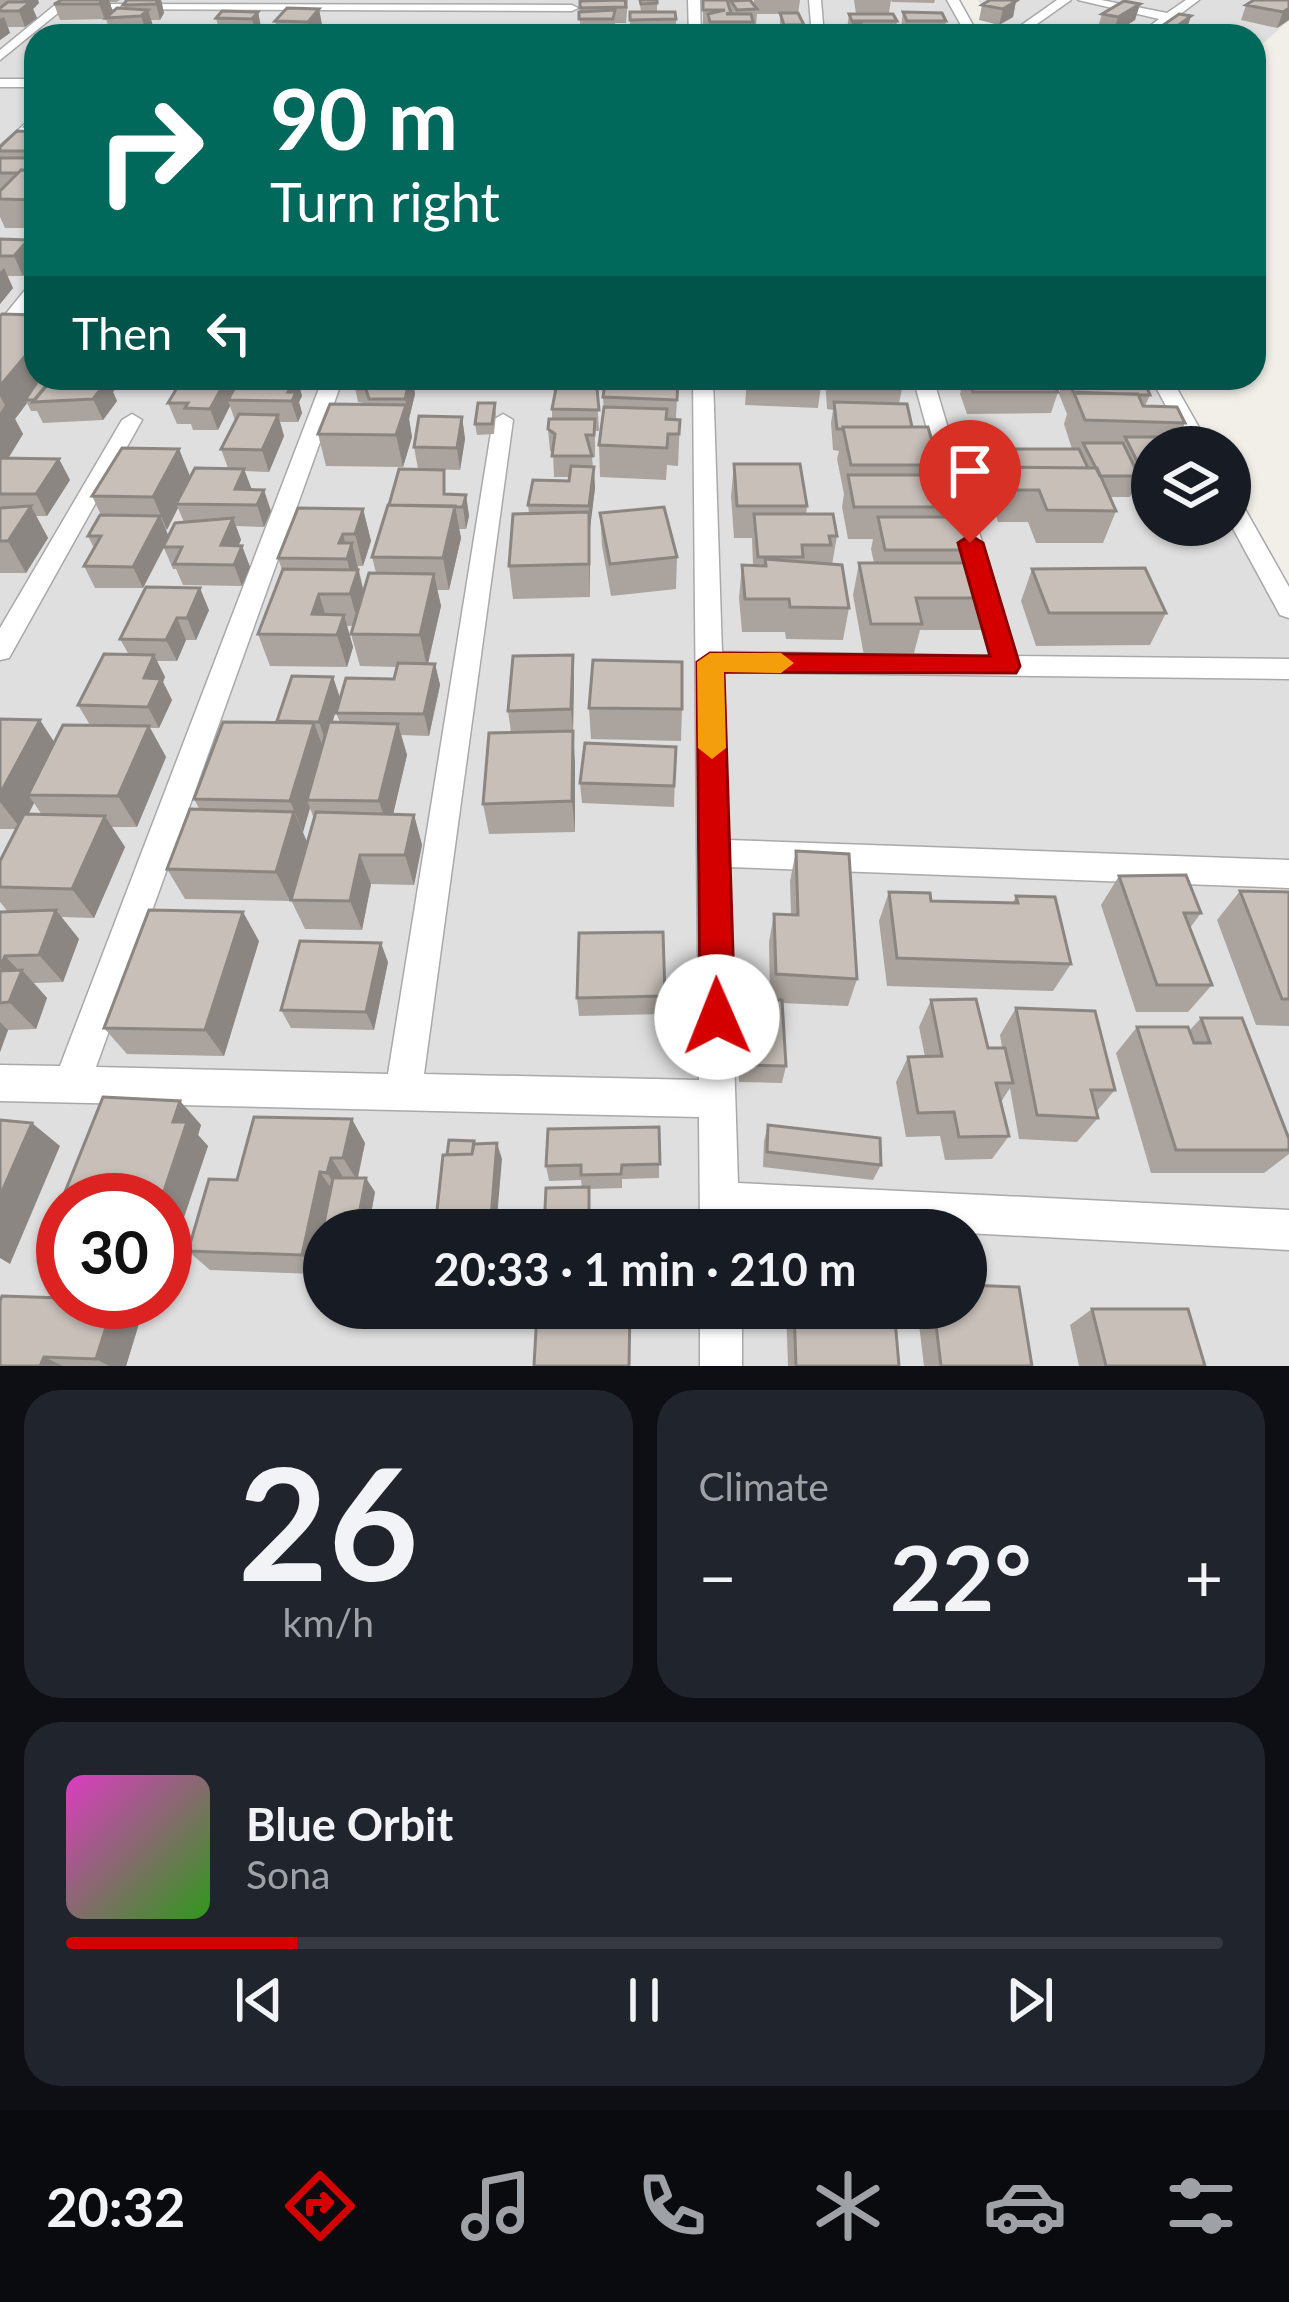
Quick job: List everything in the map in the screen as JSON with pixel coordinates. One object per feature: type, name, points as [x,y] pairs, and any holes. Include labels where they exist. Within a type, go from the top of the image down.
[{"type":"street","points":[[1030,24],[1066,0]]},
{"type":"street","points":[[1084,0],[1168,17]]},
{"type":"street","points":[[1159,24],[1192,0]]},
{"type":"street","points":[[64,3],[572,10]]},
{"type":"street","points":[[0,154],[24,130]]},
{"type":"street","points":[[0,334],[24,303]]},
{"type":"street","points":[[73,1083],[329,390]]},
{"type":"street","points":[[704,390],[720,1209]]},
{"type":"street","points":[[926,390],[1006,666]]},
{"type":"street","points":[[1168,390],[1187,426]]},
{"type":"street","points":[[0,651],[132,420]]},
{"type":"street","points":[[403,1092],[503,420]]},
{"type":"street","points":[[1251,540],[1289,609]]},
{"type":"street","points":[[710,662],[1289,669]]},
{"type":"street","points":[[714,853],[1289,874]]},
{"type":"street","points":[[0,1083],[719,1099]]},
{"type":"street","points":[[987,1223],[1289,1230]]},
{"type":"street","points":[[721,1329],[721,1366]]},
{"type":"shaded area","points":[[0,0],[957,0],[971,24],[24,24],[24,390],[1178,390],[1198,426],[1131,426],[1131,546],[1251,546],[1251,520],[1289,587],[1289,1366],[0,1366]]},
{"type":"shaded area","points":[[978,0],[1289,0],[1289,20],[1266,41],[1266,24],[993,24]]},
{"type":"building","points":[[62,0],[104,0],[54,4]]},
{"type":"building","points":[[127,0],[158,0],[156,4],[123,5]]},
{"type":"building","points":[[625,0],[626,7],[580,8],[580,1]]},
{"type":"building","points":[[703,0],[727,0],[731,13],[726,14],[751,14],[753,22],[710,22],[708,14],[725,10],[703,10]]},
{"type":"building","points":[[750,0],[757,9],[737,10],[731,1]]},
{"type":"building","points":[[990,0],[1016,1],[1003,9],[982,5]]},
{"type":"building","points":[[1254,0],[1289,0],[1289,8],[1283,12],[1246,5]]},
{"type":"building","points":[[1124,1],[1140,4],[1118,17],[1102,14]]},
{"type":"building","points":[[8,2],[31,2],[19,11],[0,11]]},
{"type":"building","points":[[117,8],[148,10],[141,16],[106,18]]},
{"type":"building","points":[[287,8],[319,9],[308,22],[275,21]]},
{"type":"building","points":[[615,10],[613,19],[579,19],[579,12]]},
{"type":"building","points":[[222,11],[258,12],[252,19],[216,18]]},
{"type":"building","points":[[630,12],[675,12],[676,19],[630,20]]},
{"type":"building","points":[[903,12],[942,13],[946,21],[907,21]]},
{"type":"building","points":[[780,13],[798,13],[804,24],[784,24]]},
{"type":"building","points":[[849,14],[893,14],[897,21],[852,21]]},
{"type":"building","points":[[1179,14],[1191,16],[1180,24],[1165,24]]},
{"type":"building","points":[[17,131],[24,131],[24,151],[0,151]]},
{"type":"building","points":[[0,158],[24,158],[24,170],[0,173]]},
{"type":"building","points":[[24,170],[24,200],[0,199],[0,191]]},
{"type":"building","points":[[0,239],[24,240],[14,256],[0,256]]},
{"type":"building","points":[[24,315],[24,357],[0,386],[0,316]]},
{"type":"building","points":[[32,390],[42,390],[34,400],[25,400]]},
{"type":"building","points":[[43,390],[100,390],[93,399],[33,402]]},
{"type":"building","points":[[176,390],[220,390],[210,409],[168,403]]},
{"type":"building","points":[[233,390],[296,392],[292,401],[228,400]]},
{"type":"building","points":[[366,390],[407,390],[405,399],[369,399]]},
{"type":"building","points":[[556,390],[597,390],[599,410],[552,409]]},
{"type":"building","points":[[604,390],[677,390],[677,400],[603,397]]},
{"type":"building","points":[[972,390],[1058,392],[973,392]]},
{"type":"building","points":[[1148,390],[1150,395],[1073,392]]},
{"type":"building","points":[[1074,393],[1138,394],[1143,406],[1177,407],[1185,423],[1085,420]]},
{"type":"building","points":[[834,402],[907,404],[912,427],[837,429]]},
{"type":"building","points":[[478,403],[495,403],[492,424],[475,424]]},
{"type":"building","points":[[330,404],[406,405],[396,435],[318,434]]},
{"type":"building","points":[[604,407],[667,409],[666,419],[680,420],[679,434],[668,434],[667,448],[599,445]]},
{"type":"building","points":[[239,414],[278,415],[262,450],[221,449]]},
{"type":"building","points":[[419,416],[462,417],[457,448],[414,447]]},
{"type":"building","points":[[549,419],[595,419],[594,435],[586,435],[592,456],[552,456],[555,434],[548,429]]},
{"type":"building","points":[[843,427],[928,427],[939,465],[851,465]]},
{"type":"building","points":[[1083,443],[1123,443],[1131,460],[1131,476],[1100,476]]},
{"type":"building","points":[[122,448],[179,449],[153,497],[92,496]]},
{"type":"building","points":[[993,449],[1079,449],[1088,468],[1000,467]]},
{"type":"building","points":[[0,458],[59,459],[36,494],[0,494]]},
{"type":"building","points":[[734,464],[800,464],[807,506],[737,506]]},
{"type":"building","points":[[571,466],[594,467],[589,506],[528,505],[533,480],[569,481]]},
{"type":"building","points":[[1000,467],[1097,468],[1116,511],[1047,510],[1039,490],[1009,490]]},
{"type":"building","points":[[195,468],[244,469],[235,489],[264,490],[257,505],[176,504]]},
{"type":"building","points":[[399,469],[444,470],[444,494],[466,495],[463,507],[389,505]]},
{"type":"building","points":[[848,475],[939,475],[948,507],[854,507]]},
{"type":"building","points":[[388,505],[455,506],[443,558],[372,557]]},
{"type":"building","points":[[31,506],[8,541],[0,541],[0,508]]},
{"type":"building","points":[[664,507],[677,557],[610,564],[600,513]]},
{"type":"building","points":[[298,508],[363,509],[355,534],[343,534],[339,543],[352,543],[347,559],[278,558]]},
{"type":"building","points":[[589,512],[589,564],[509,566],[513,514]]},
{"type":"building","points":[[754,514],[833,514],[837,536],[829,536],[831,545],[802,545],[803,557],[758,557]]},
{"type":"building","points":[[100,515],[160,516],[133,567],[84,566],[101,536],[88,536]]},
{"type":"building","points":[[878,517],[965,517],[975,550],[885,550]]},
{"type":"building","points":[[233,518],[221,545],[242,546],[234,565],[174,564],[182,547],[163,547],[175,523]]},
{"type":"building","points":[[765,559],[842,565],[849,608],[790,607],[789,599],[745,599],[742,565],[766,566]]},
{"type":"building","points":[[859,563],[985,563],[996,598],[916,598],[922,624],[871,624]]},
{"type":"building","points":[[1145,568],[1166,613],[1049,613],[1032,569]]},
{"type":"building","points":[[283,569],[358,570],[350,594],[319,594],[312,614],[344,615],[337,635],[258,634]]},
{"type":"building","points":[[369,573],[434,574],[420,635],[351,634]]},
{"type":"building","points":[[146,587],[200,588],[187,618],[177,618],[166,640],[120,639]]},
{"type":"building","points":[[104,654],[154,655],[144,678],[161,679],[148,707],[78,705]]},
{"type":"building","points":[[573,655],[571,709],[508,711],[513,656]]},
{"type":"building","points":[[593,660],[682,662],[682,709],[589,708]]},
{"type":"building","points":[[398,663],[435,664],[424,714],[336,713],[346,678],[394,679]]},
{"type":"building","points":[[292,676],[333,677],[319,722],[277,721]]},
{"type":"building","points":[[0,719],[40,720],[0,794]]},
{"type":"building","points":[[223,722],[314,723],[290,801],[194,799]]},
{"type":"building","points":[[329,722],[398,724],[379,801],[307,800]]},
{"type":"building","points":[[63,725],[149,726],[118,796],[28,795]]},
{"type":"building","points":[[573,731],[572,801],[483,804],[489,733]]},
{"type":"building","points":[[585,743],[676,747],[674,786],[580,783]]},
{"type":"building","points":[[190,809],[294,812],[276,872],[167,869]]},
{"type":"building","points":[[316,812],[414,815],[405,855],[360,855],[350,901],[291,900]]},
{"type":"building","points":[[24,814],[105,816],[72,889],[0,887],[0,861]]},
{"type":"building","points":[[796,851],[849,854],[857,979],[776,974],[774,914],[798,915]]},
{"type":"building","points":[[1186,875],[1201,913],[1184,913],[1212,985],[1157,985],[1119,876]]},
{"type":"building","points":[[1240,891],[1289,892],[1289,999],[1282,999]]},
{"type":"building","points":[[889,892],[930,893],[931,901],[1018,903],[1016,896],[1055,897],[1071,964],[897,958]]},
{"type":"building","points":[[56,910],[39,955],[5,956],[0,968],[0,912]]},
{"type":"building","points":[[149,910],[243,912],[205,1030],[104,1028]]},
{"type":"building","points":[[663,932],[665,996],[577,998],[579,933]]},
{"type":"building","points":[[300,941],[381,943],[366,1012],[281,1010]]},
{"type":"building","points":[[22,970],[9,1002],[0,1003],[0,971]]},
{"type":"building","points":[[740,999],[782,1000],[786,1066],[742,1065]]},
{"type":"building","points":[[976,999],[988,1048],[1005,1048],[1013,1083],[996,1083],[1009,1136],[959,1137],[954,1112],[918,1113],[908,1057],[942,1056],[931,1000]]},
{"type":"building","points":[[1016,1008],[1095,1011],[1115,1090],[1091,1090],[1098,1118],[1037,1115]]},
{"type":"building","points":[[1201,1018],[1242,1018],[1289,1139],[1289,1150],[1176,1150],[1137,1027],[1188,1027],[1194,1043],[1210,1043]]},
{"type":"building","points":[[103,1097],[180,1101],[173,1122],[187,1122],[170,1173],[73,1173]]},
{"type":"building","points":[[254,1117],[352,1119],[343,1158],[331,1158],[327,1173],[320,1172],[312,1209],[303,1209],[302,1255],[192,1251],[209,1179],[237,1180]]},
{"type":"building","points":[[0,1120],[32,1123],[0,1196]]},
{"type":"building","points":[[768,1125],[880,1138],[881,1165],[767,1152]]},
{"type":"building","points":[[659,1127],[660,1164],[622,1165],[621,1174],[581,1175],[581,1165],[546,1166],[548,1129]]},
{"type":"building","points":[[449,1140],[474,1141],[472,1154],[447,1155]]},
{"type":"building","points":[[497,1143],[492,1209],[437,1209],[443,1155],[472,1154],[474,1144]]},
{"type":"building","points":[[333,1178],[366,1178],[360,1209],[327,1209]]},
{"type":"building","points":[[589,1187],[589,1209],[545,1209],[546,1188]]},
{"type":"building","points":[[987,1286],[1019,1287],[1032,1366],[941,1366],[937,1329],[987,1329]]},
{"type":"building","points":[[2,1296],[36,1297],[36,1329],[105,1329],[96,1359],[44,1357],[40,1366],[0,1366]]},
{"type":"building","points":[[1092,1309],[1188,1309],[1205,1366],[1106,1366]]},
{"type":"building","points":[[536,1329],[630,1329],[629,1366],[534,1366]]},
{"type":"building","points":[[795,1329],[896,1329],[899,1366],[796,1366]]},
{"type":"slow traffic","points":[[712,748],[710,662],[781,663]]},
{"type":"route","points":[[717,1017],[710,662],[1006,666],[970,543]]}]
